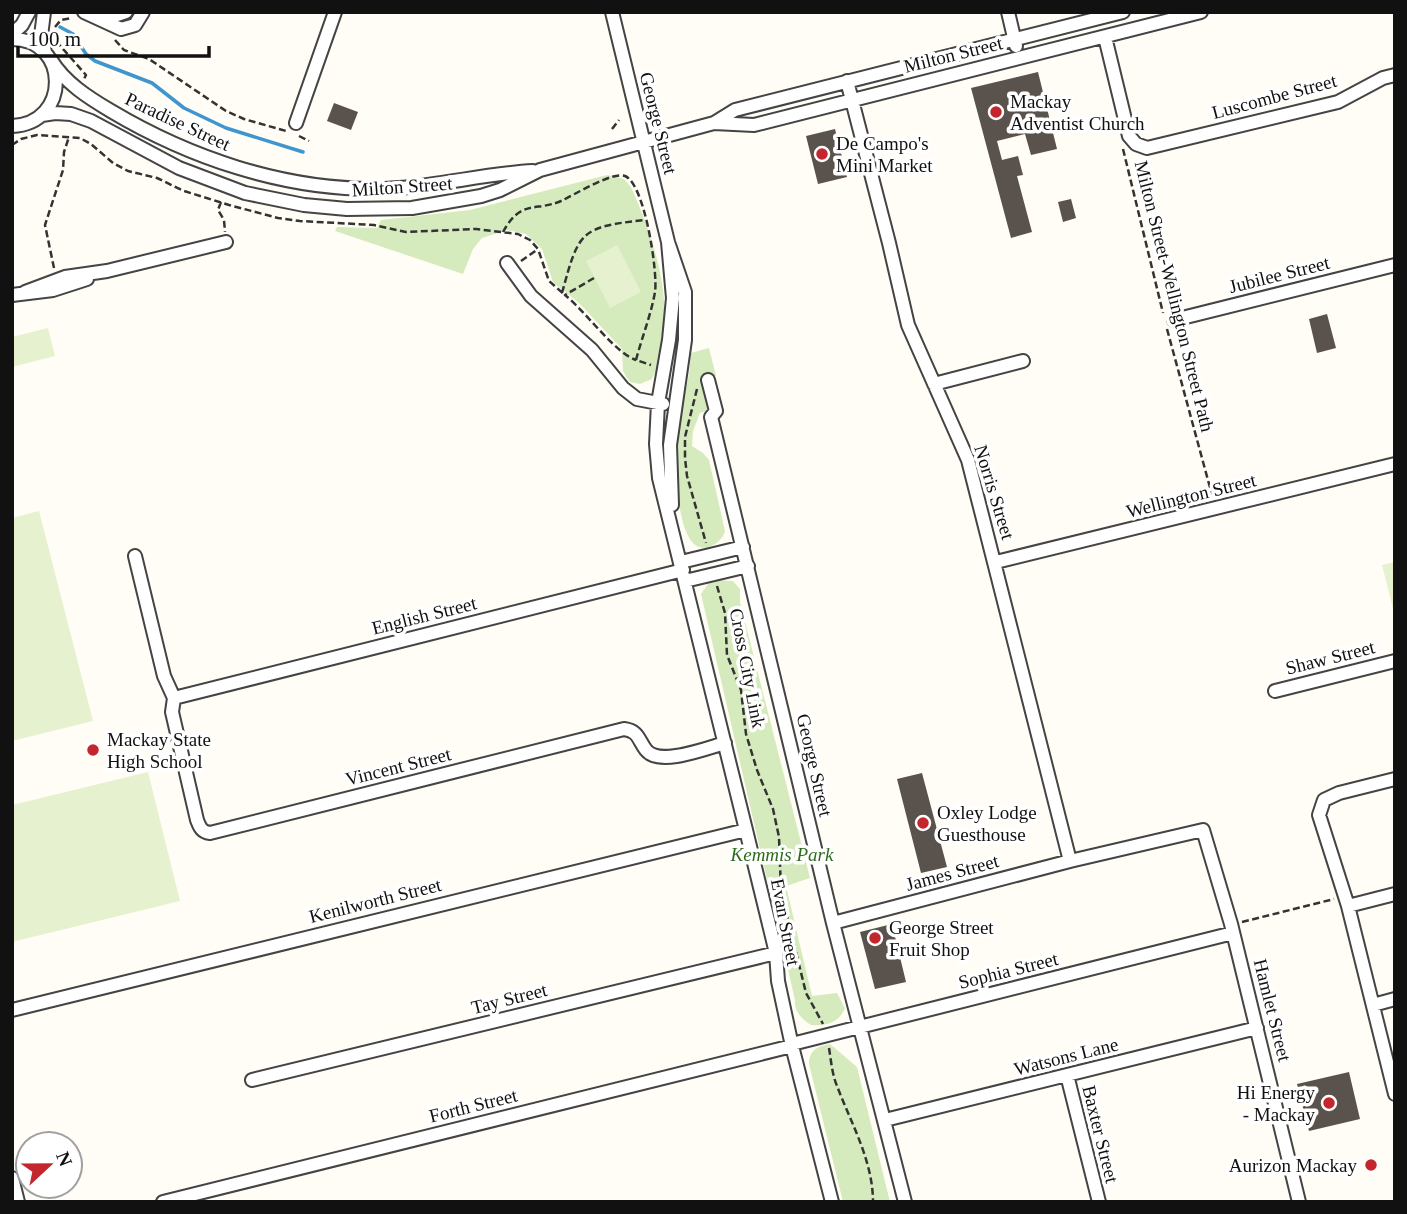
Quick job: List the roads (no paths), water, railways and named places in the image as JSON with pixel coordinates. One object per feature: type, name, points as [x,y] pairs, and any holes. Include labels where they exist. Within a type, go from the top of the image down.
[{"type":"street","points":[[29,12],[12,37],[29,41],[48,56]]},
{"type":"street","points":[[15,128],[42,116],[51,104],[56,89],[56,74],[41,33],[44,12]]},
{"type":"street","points":[[102,12],[114,16],[126,12]]},
{"type":"street","points":[[81,16],[121,29],[135,25],[143,12]]},
{"type":"street","points":[[296,123],[335,12]]},
{"type":"street","name":"George Street","points":[[612,12],[668,242],[683,285],[686,316],[681,370],[674,406]]},
{"type":"street","points":[[1008,12],[1019,57]]},
{"type":"street","name":"Milton Street","points":[[304,205],[378,210],[438,205],[489,194],[540,170],[714,123],[735,110],[1122,12]]},
{"type":"street","name":"Milton Street","points":[[714,123],[754,125],[1201,12]]},
{"type":"street","name":"Luscombe Street","points":[[1105,37],[1129,136],[1142,146],[1160,145],[1338,102],[1377,81],[1395,75]]},
{"type":"street","name":"Paradise Street","points":[[48,56],[66,79],[100,104],[168,142],[225,165],[307,183]]},
{"type":"street","name":"Norris Street","points":[[847,81],[908,325],[968,460],[1070,861]]},
{"type":"street","name":"Paradise Street","points":[[42,116],[55,113],[74,115],[211,181],[245,193],[304,205]]},
{"type":"street","name":"Milton Street","points":[[307,183],[391,188],[441,185],[493,174],[540,170]]},
{"type":"street","points":[[19,293],[57,279],[107,271],[226,242]]},
{"type":"street","name":"George Street","points":[[658,403],[673,298],[668,242]]},
{"type":"street","name":"Jubilee Street","points":[[1174,320],[1395,265]]},
{"type":"street","points":[[509,266],[531,296],[592,350],[623,388],[637,398],[674,406]]},
{"type":"street","points":[[934,384],[1023,361]]},
{"type":"street","name":"George Street","points":[[703,380],[716,411],[711,417],[833,923],[905,1202]]},
{"type":"street","name":"Evan Street","points":[[658,403],[656,444],[659,478],[776,953],[778,981],[792,1045],[832,1202]]},
{"type":"street","name":"Evan Street","points":[[673,528],[669,454],[674,406]]},
{"type":"street","name":"Wellington Street","points":[[996,562],[1395,464]]},
{"type":"street","points":[[683,571],[709,555],[743,547]]},
{"type":"street","points":[[135,556],[164,676],[174,698]]},
{"type":"street","points":[[683,571],[714,574],[748,565]]},
{"type":"street","name":"English Street","points":[[174,698],[683,571]]},
{"type":"street","name":"Shaw Street","points":[[1275,691],[1395,661]]},
{"type":"street","name":"Vincent Street","points":[[174,698],[172,712],[197,820],[204,832],[210,833],[624,729],[638,735],[648,752],[661,758],[725,743]]},
{"type":"street","points":[[1395,779],[1339,793],[1324,800],[1319,815],[1346,901],[1395,1094]]},
{"type":"street","name":"Kenilworth Street","points":[[12,1010],[746,830]]},
{"type":"street","name":"James Street","points":[[833,923],[1070,861],[1203,830]]},
{"type":"street","name":"Hamlet Street","points":[[1203,830],[1258,1028],[1299,1202]]},
{"type":"street","points":[[1346,901],[1395,894]]},
{"type":"street","name":"Sophia Street","points":[[792,1045],[1232,929]]},
{"type":"street","name":"Tay Street","points":[[252,1080],[776,953]]},
{"type":"street","points":[[1373,1004],[1395,999]]},
{"type":"street","name":"Watsons Lane","points":[[885,1121],[1258,1028]]},
{"type":"street","name":"Forth Street","points":[[163,1202],[792,1045]]},
{"type":"street","name":"Baxter Street","points":[[1067,1075],[1099,1202]]},
{"type":"street","points":[[12,1178],[18,1202]]},
{"type":"waterway","points":[[60,27],[73,34],[86,54],[95,61],[152,83],[184,108],[226,128],[303,152]]},
{"type":"place","name":"Mackay Adventist Church","points":[[996,112]]},
{"type":"place","name":"De Campo's Mini Market","points":[[822,154]]},
{"type":"place","name":"Mackay State High School","points":[[93,750]]},
{"type":"place","name":"Oxley Lodge Guesthouse","points":[[923,823]]},
{"type":"place","name":"George Street Fruit Shop","points":[[875,938]]},
{"type":"place","name":"Hi Energy - Mackay","points":[[1329,1103]]},
{"type":"place","name":"Aurizon Mackay","points":[[1371,1165]]},
{"type":"park label","name":"Kemmis Park","points":[[782,854]]}]
